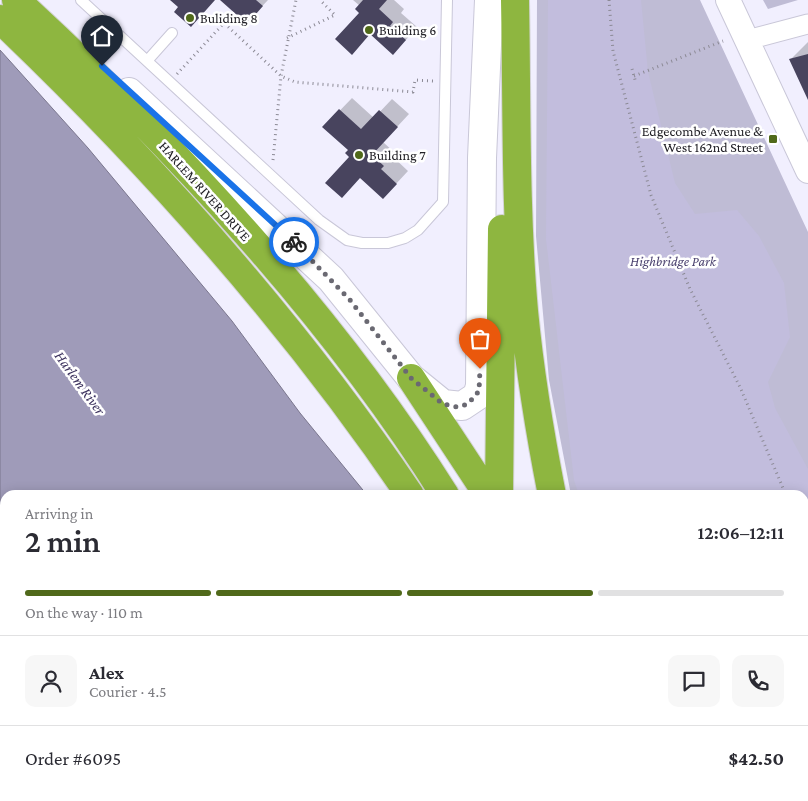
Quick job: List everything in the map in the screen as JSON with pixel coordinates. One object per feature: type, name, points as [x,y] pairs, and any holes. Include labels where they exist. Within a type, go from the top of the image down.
[{"type":"highway","name":"HARLEM RIVER DRIVE","points":[[16,0],[151,132],[272,265],[349,360],[443,490]]},
{"type":"highway","points":[[498,0],[502,296],[499,490]]},
{"type":"highway","points":[[516,0],[518,193],[524,310],[536,406],[551,490]]},
{"type":"highway","name":"HARLEM RIVER DRIVE","points":[[0,19],[117,135],[218,246],[320,370],[406,490]]},
{"type":"highway","points":[[411,378],[485,490]]},
{"type":"main road","name":"HARLEM RIVER DRIVE","points":[[29,0],[311,258],[350,300],[411,378],[438,400],[451,407],[468,404],[479,391],[482,158],[488,0]]},
{"type":"street","points":[[728,0],[808,172]]},
{"type":"street","points":[[747,40],[808,24]]},
{"type":"lane","points":[[86,1],[147,61],[319,220],[341,236],[362,243],[397,241],[418,230],[443,202],[447,0]]},
{"type":"lane","points":[[147,61],[172,33]]},
{"type":"path","points":[[272,177],[281,76],[296,0]]},
{"type":"path","points":[[287,38],[335,15],[320,0]]},
{"type":"path","points":[[609,0],[613,51],[651,195],[690,289],[740,387],[784,490]]},
{"type":"path","points":[[170,82],[224,23],[281,76],[295,82],[413,92],[415,80],[445,81]]},
{"type":"path","points":[[634,76],[723,41]]},
{"type":"path","points":[[632,69],[636,84]]},
{"type":"green space","name":"Highbridge Park","points":[[537,0],[700,0],[808,232],[808,490],[570,490],[549,380],[536,236]]},
{"type":"green space","name":"Highbridge Park","points":[[548,0],[641,0],[648,72],[675,183],[695,214],[737,210],[759,236],[784,283],[790,337],[768,382],[775,408],[808,469],[808,490],[577,490],[574,480],[546,239]]},
{"type":"green space","points":[[763,0],[798,0],[768,9]]},
{"type":"water","name":"Harlem River","points":[[0,50],[88,148],[232,321],[300,413],[363,490],[0,490]]},
{"type":"building","points":[[170,0],[215,0],[191,27],[174,12],[178,7]]},
{"type":"building","points":[[220,0],[256,0],[263,6],[247,24]]},
{"type":"building","name":"Building 6","points":[[363,0],[387,0],[379,9],[393,22],[390,26],[406,40],[393,55],[370,34],[352,55],[335,39],[359,13],[355,9]]},
{"type":"building","points":[[808,54],[808,100],[789,59]]},
{"type":"building","name":"Building 7","points":[[339,109],[361,129],[379,110],[398,127],[372,155],[384,166],[381,169],[397,184],[383,199],[360,178],[342,198],[325,183],[349,157],[345,153],[348,150],[322,127]]},
{"type":"way so far","points":[[294,242],[331,278],[350,300],[411,378],[443,404],[457,407],[468,404],[473,400],[479,391],[480,369]]},
{"type":"place","name":"Buliding 8","points":[[190,18]]},
{"type":"place","name":"Building 6","points":[[369,30]]},
{"type":"place","name":"Edgecombe Avenue & West 162nd Street","points":[[773,139]]},
{"type":"place","name":"Building 7","points":[[359,155]]},
{"type":"route","points":[[102,66],[294,242]]}]
